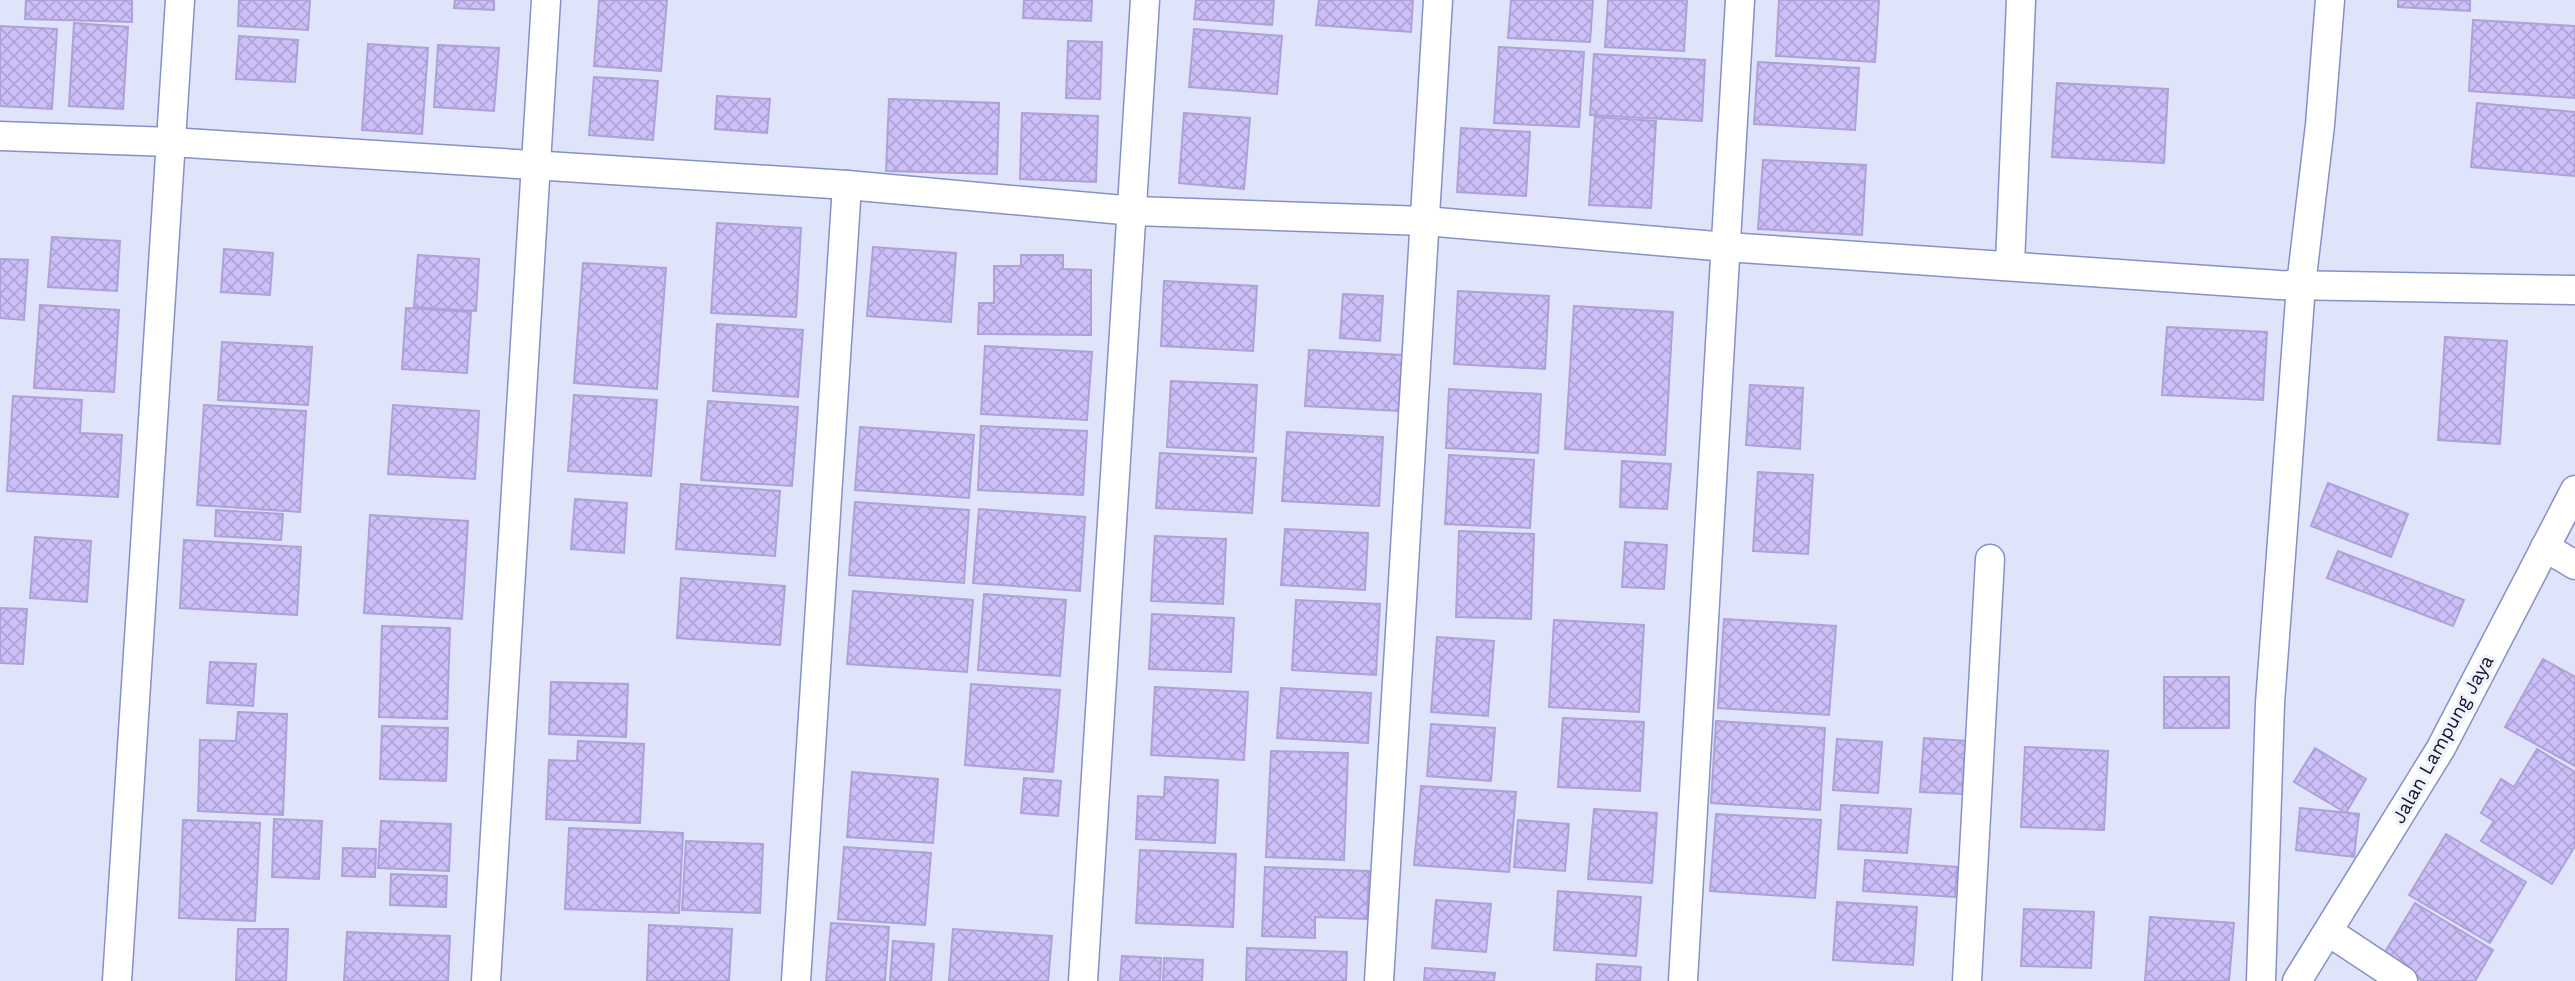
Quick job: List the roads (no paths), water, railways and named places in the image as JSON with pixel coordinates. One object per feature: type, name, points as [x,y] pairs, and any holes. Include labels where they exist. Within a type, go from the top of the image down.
[{"type":"street","points":[[117,981],[180,0]]},
{"type":"street","points":[[486,981],[546,0]]},
{"type":"street","points":[[1083,981],[1134,211],[1145,0]]},
{"type":"street","points":[[1379,981],[1438,0]]},
{"type":"street","points":[[1683,981],[1740,0]]},
{"type":"street","points":[[2010,264],[2021,0]]},
{"type":"street","points":[[2261,981],[2270,704],[2301,285],[2320,125],[2330,0]]},
{"type":"street","points":[[0,136],[171,142],[847,185],[1134,211],[1425,221],[1727,247],[2301,285],[2575,290]]},
{"type":"street","points":[[796,981],[847,185]]},
{"type":"street","name":"Jalan Lampung Jaya","points":[[2297,981],[2441,748],[2575,487]]},
{"type":"street","points":[[2545,547],[2575,565]]},
{"type":"street","points":[[1967,981],[1990,559]]},
{"type":"street","points":[[2329,932],[2403,981]]}]
